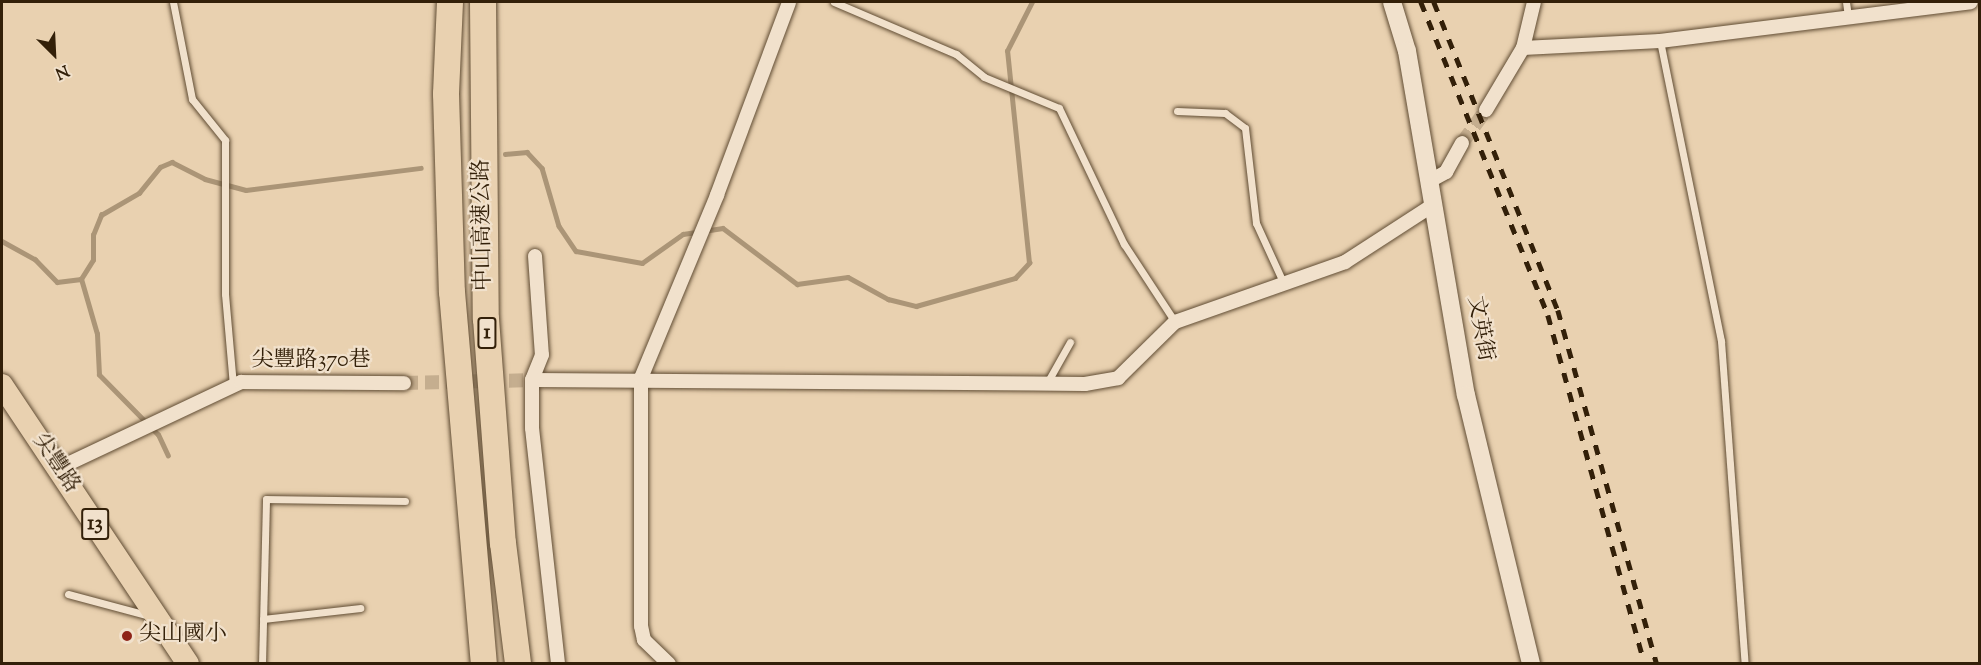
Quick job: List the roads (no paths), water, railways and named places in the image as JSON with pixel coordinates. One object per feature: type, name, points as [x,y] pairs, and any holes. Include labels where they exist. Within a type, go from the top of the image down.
[{"type":"highway","name":"中山高速公路","points":[[450,2],[446,94],[452,292],[484,663]]},
{"type":"highway","name":"中山高速公路","points":[[483,2],[486,319],[503,543],[518,663]]},
{"type":"main road","name":"尖豐路","points":[[2,385],[188,663]]},
{"type":"street","points":[[669,663],[645,640],[641,626],[641,378],[700,238],[789,2]]},
{"type":"street","name":"文英街","points":[[1392,2],[1407,51],[1466,395],[1531,663]]},
{"type":"street","points":[[1486,110],[1523,48],[1534,2]]},
{"type":"street","points":[[1523,48],[1660,41],[1971,2]]},
{"type":"street","points":[[1428,182],[1446,172],[1462,143]]},
{"type":"street","points":[[532,380],[641,378],[1047,383],[1118,378],[1175,321],[1345,262],[1434,205]]},
{"type":"street","points":[[535,256],[542,355],[532,380],[532,428],[558,663]]},
{"type":"street","name":"尖豐路370巷","points":[[57,469],[241,382],[404,383]]},
{"type":"lane","points":[[173,2],[192,99],[225,140],[225,294],[233,386]]},
{"type":"lane","points":[[834,2],[956,54],[1005,87],[1059,108],[1124,243],[1175,321]]},
{"type":"lane","points":[[1846,2],[1848,17]]},
{"type":"lane","points":[[1660,41],[1721,341],[1744,663]]},
{"type":"lane","points":[[1177,111],[1225,113],[1245,128],[1256,223],[1283,282]]},
{"type":"lane","points":[[1047,383],[1070,342]]},
{"type":"lane","points":[[262,663],[266,499],[405,501]]},
{"type":"lane","points":[[68,594],[158,618]]},
{"type":"lane","points":[[263,619],[360,608]]},
{"type":"waterway","points":[[505,154],[527,152],[542,168],[559,226],[576,251],[642,263],[683,234],[723,228],[797,284],[848,277],[888,299],[916,306],[1015,278],[1029,263],[1007,51],[1032,2]]},
{"type":"waterway","points":[[168,456],[158,435],[99,375],[97,334],[81,279],[93,260],[93,235],[101,215],[139,193],[160,167],[172,162],[205,179],[246,190],[421,168]]},
{"type":"waterway","points":[[2,241],[35,259],[57,282],[81,279]]},
{"type":"tunnel","points":[[1462,143],[1486,110]]},
{"type":"tunnel","points":[[404,383],[532,380]]},
{"type":"railway","points":[[1421,2],[1548,315],[1645,664]]},
{"type":"railway","points":[[1434,2],[1558,310],[1657,664]]},
{"type":"place","name":"尖山國小","points":[[127,636]]}]
